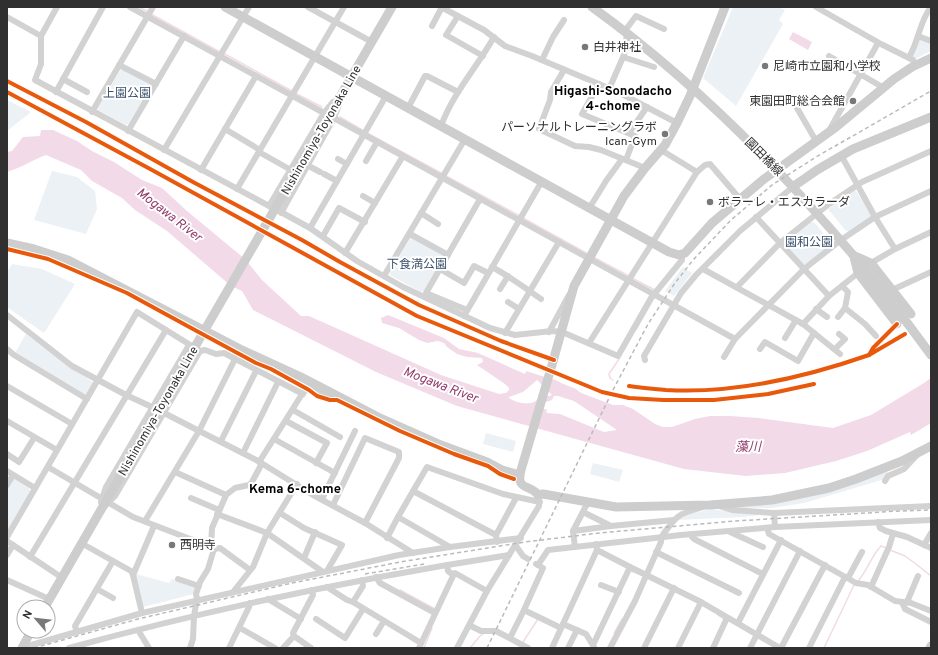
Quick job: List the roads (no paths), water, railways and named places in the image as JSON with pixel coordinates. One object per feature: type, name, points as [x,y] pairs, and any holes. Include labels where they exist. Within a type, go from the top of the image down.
[{"type":"street","points":[[57,7],[41,36],[42,64],[34,80],[201,170],[276,208],[323,236],[345,253],[384,276],[423,297],[465,313]]},
{"type":"street","points":[[56,92],[104,7]]},
{"type":"street","points":[[130,7],[150,12],[184,36],[221,54],[256,76],[294,93],[324,113]]},
{"type":"street","points":[[225,7],[611,218],[673,254],[682,255]]},
{"type":"street","points":[[164,150],[249,7]]},
{"type":"street","points":[[308,7],[372,42]]},
{"type":"street","points":[[237,189],[344,7]]},
{"type":"street","name":"Nishinomiya-Toyonaka Line","points":[[49,599],[276,208],[293,172],[346,87],[392,7]]},
{"type":"street","points":[[432,26],[441,7],[484,30],[505,46],[575,73],[618,92],[677,123]]},
{"type":"street","points":[[548,332],[628,190],[665,145],[677,123],[693,88],[725,7]]},
{"type":"street","points":[[816,7],[878,43],[913,60],[916,65]]},
{"type":"street","points":[[909,58],[931,7]]},
{"type":"street","name":"園田橋線","points":[[594,8],[693,88],[794,186],[857,259],[931,354]]},
{"type":"street","points":[[92,112],[150,12]]},
{"type":"street","points":[[458,16],[446,35],[483,56]]},
{"type":"street","points":[[608,88],[623,57],[625,33],[636,16],[664,29]]},
{"type":"street","points":[[7,17],[41,36]]},
{"type":"street","points":[[542,60],[553,37],[564,20]]},
{"type":"street","points":[[128,131],[184,36]]},
{"type":"street","points":[[918,36],[931,41]]},
{"type":"street","points":[[441,126],[450,104],[483,56],[494,37]]},
{"type":"street","points":[[829,132],[878,43]]},
{"type":"street","points":[[829,56],[884,88]]},
{"type":"street","points":[[623,57],[654,67]]},
{"type":"street","points":[[480,199],[426,293],[505,333],[523,335],[562,332],[618,356],[642,312],[682,260],[682,255],[712,224],[740,199],[829,132],[903,73],[931,58]]},
{"type":"street","points":[[119,65],[156,84]]},
{"type":"street","points":[[564,70],[552,92],[539,129],[576,147],[589,147],[606,152],[645,168]]},
{"type":"street","points":[[201,170],[256,76]]},
{"type":"street","points":[[408,108],[424,76],[427,76],[458,92]]},
{"type":"street","points":[[63,79],[87,92]]},
{"type":"street","points":[[590,207],[606,181],[624,159],[635,136],[582,114],[599,84]]},
{"type":"street","points":[[225,129],[293,172],[324,113],[346,87]]},
{"type":"street","points":[[276,208],[307,165],[334,118],[346,87]]},
{"type":"street","points":[[310,228],[386,96]]},
{"type":"street","points":[[629,133],[647,107]]},
{"type":"street","points":[[797,108],[816,141]]},
{"type":"street","points":[[645,360],[644,356],[681,294],[702,269],[756,217],[794,186],[841,155],[866,143],[931,117]]},
{"type":"street","points":[[334,118],[365,133],[377,142],[443,176],[480,199],[520,218],[559,242],[590,256],[631,278],[656,292],[674,305],[735,339]]},
{"type":"street","points":[[384,276],[465,139]]},
{"type":"street","points":[[366,161],[377,142]]},
{"type":"street","points":[[661,150],[697,172]]},
{"type":"street","points":[[737,287],[780,243],[817,213],[857,185],[931,151]]},
{"type":"street","points":[[841,155],[875,217],[895,249]]},
{"type":"street","points":[[345,253],[403,156]]},
{"type":"street","points":[[338,159],[347,164]]},
{"type":"street","points":[[589,343],[697,172],[705,165],[710,164],[740,199]]},
{"type":"street","points":[[307,165],[337,181]]},
{"type":"street","points":[[465,313],[542,181]]},
{"type":"street","points":[[724,357],[735,339],[804,269],[841,240],[875,217],[931,192]]},
{"type":"street","points":[[363,196],[376,203]]},
{"type":"street","points":[[323,236],[339,208],[364,222]]},
{"type":"street","points":[[421,213],[438,224]]},
{"type":"street","points":[[756,217],[829,296]]},
{"type":"street","points":[[871,263],[895,249],[931,232]]},
{"type":"street","points":[[410,234],[448,255]]},
{"type":"street","points":[[505,333],[559,242]]},
{"type":"street","points":[[7,243],[34,249],[68,260],[206,328],[240,349],[378,417],[441,445],[487,462],[502,470],[520,472]]},
{"type":"street","points":[[897,324],[858,274],[857,259],[871,263],[911,314]]},
{"type":"street","points":[[440,269],[464,282],[474,266],[488,273]]},
{"type":"street","points":[[492,267],[530,290],[541,299]]},
{"type":"street","points":[[702,269],[803,324],[838,352],[845,339],[839,334]]},
{"type":"street","points":[[892,290],[931,272]]},
{"type":"street","points":[[803,324],[829,296],[858,274]]},
{"type":"street","points":[[500,289],[508,276]]},
{"type":"street","points":[[457,648],[487,591],[521,538],[539,506],[539,499],[535,491],[524,486],[520,481],[520,472],[562,332],[570,295],[574,286]]},
{"type":"street","points":[[838,318],[845,308],[848,292],[842,286]]},
{"type":"street","points":[[508,302],[519,309]]},
{"type":"street","points":[[845,308],[852,318],[865,324],[876,336]]},
{"type":"street","points":[[816,309],[827,317]]},
{"type":"street","points":[[7,537],[137,312],[145,315],[166,330],[195,347],[216,354],[224,353],[303,394]]},
{"type":"street","points":[[7,315],[72,366],[157,412],[243,453],[365,523],[413,553]]},
{"type":"street","points":[[785,338],[796,320]]},
{"type":"street","points":[[30,557],[166,330]]},
{"type":"street","points":[[760,349],[765,342],[801,363],[814,333]]},
{"type":"street","points":[[7,349],[20,359],[87,399]]},
{"type":"street","points":[[145,522],[199,431],[235,359]]},
{"type":"street","points":[[221,442],[256,370]]},
{"type":"street","points":[[243,453],[278,382]]},
{"type":"street","points":[[7,386],[72,424]]},
{"type":"street","points":[[190,648],[193,639],[194,616],[197,600],[196,594],[208,569],[212,548],[212,528],[226,495],[235,488],[249,485],[252,482],[260,467],[261,459],[304,391],[309,390],[329,397],[338,396]]},
{"type":"street","points":[[293,410],[340,436]]},
{"type":"street","points":[[7,421],[57,450]]},
{"type":"street","points":[[286,421],[327,443],[316,463]]},
{"type":"street","points":[[322,499],[355,431]]},
{"type":"street","points":[[7,454],[20,462],[34,438]]},
{"type":"street","points":[[333,505],[365,438],[399,452],[399,458],[365,523]]},
{"type":"street","points":[[274,439],[335,473]]},
{"type":"street","points":[[539,499],[543,494],[616,507],[712,505],[772,500],[829,488],[856,480],[902,461],[931,446]]},
{"type":"street","points":[[885,481],[888,476],[904,469],[921,451]]},
{"type":"street","points":[[48,467],[134,517],[212,548],[220,548],[250,570]]},
{"type":"street","points":[[387,538],[427,467],[516,498],[539,499]]},
{"type":"street","points":[[7,471],[36,488]]},
{"type":"street","points":[[175,472],[226,495]]},
{"type":"street","points":[[7,485],[13,475]]},
{"type":"street","points":[[233,592],[253,567],[267,533],[297,484]]},
{"type":"street","points":[[413,491],[496,538]]},
{"type":"street","points":[[191,498],[218,512],[267,533],[325,572]]},
{"type":"street","points":[[496,538],[516,498]]},
{"type":"street","points":[[575,547],[573,531],[588,502]]},
{"type":"street","points":[[610,648],[635,601],[661,542],[661,537],[674,520],[682,514],[712,505],[732,510],[774,513],[931,506]]},
{"type":"street","points":[[583,512],[611,526]]},
{"type":"street","points":[[280,513],[342,545],[325,572]]},
{"type":"street","points":[[774,513],[775,527]]},
{"type":"street","points":[[398,517],[450,547]]},
{"type":"street","points":[[573,531],[674,520]]},
{"type":"street","points":[[510,638],[543,568],[537,564],[547,550],[575,547],[597,547],[661,537],[775,527],[931,520]]},
{"type":"street","points":[[878,522],[880,528],[893,534],[907,537],[931,548]]},
{"type":"street","points":[[133,575],[154,526]]},
{"type":"street","points":[[767,528],[769,534],[856,583],[871,587],[896,601],[904,602],[931,611]]},
{"type":"street","points":[[729,531],[763,547]]},
{"type":"street","points":[[304,558],[315,532]]},
{"type":"street","points":[[924,545],[931,533]]},
{"type":"street","points":[[692,534],[694,539],[763,574]]},
{"type":"street","points":[[871,587],[893,534]]},
{"type":"street","points":[[21,648],[142,613],[233,592],[413,553],[496,538],[521,538]]},
{"type":"street","points":[[738,623],[780,540]]},
{"type":"street","points":[[7,541],[61,577]]},
{"type":"street","points":[[81,543],[131,571],[142,613]]},
{"type":"street","points":[[7,555],[13,545]]},
{"type":"street","points":[[516,546],[523,556],[528,559]]},
{"type":"street","points":[[597,547],[630,568],[701,602],[780,648],[825,565]]},
{"type":"street","points":[[552,648],[597,547]]},
{"type":"street","points":[[750,648],[800,551]]},
{"type":"street","points":[[656,552],[739,593]]},
{"type":"street","points":[[809,648],[862,552]]},
{"type":"street","points":[[71,648],[88,646],[138,630],[268,599],[376,577],[509,555]]},
{"type":"street","points":[[77,632],[75,626],[112,561]]},
{"type":"street","points":[[447,565],[448,571],[452,574],[455,573],[487,591]]},
{"type":"street","points":[[594,647],[630,568]]},
{"type":"street","points":[[327,587],[384,621],[420,645],[452,574]]},
{"type":"street","points":[[918,576],[904,602],[905,609],[931,622]]},
{"type":"street","points":[[376,577],[380,583],[436,611]]},
{"type":"street","points":[[178,579],[199,586]]},
{"type":"street","points":[[7,580],[40,599]]},
{"type":"street","points":[[353,602],[362,586],[362,580]]},
{"type":"street","points":[[601,585],[619,592]]},
{"type":"street","points":[[644,648],[674,588]]},
{"type":"street","points":[[96,589],[113,598]]},
{"type":"street","points":[[283,648],[294,636],[293,632],[313,595],[312,590]]},
{"type":"street","points":[[268,599],[301,619]]},
{"type":"street","points":[[678,648],[701,602]]},
{"type":"street","points":[[229,648],[240,628],[250,603]]},
{"type":"street","points":[[316,619],[345,638],[363,609]]},
{"type":"street","points":[[524,610],[562,626],[586,634],[594,647]]},
{"type":"street","points":[[713,648],[727,618]]},
{"type":"street","points":[[376,634],[384,621]]},
{"type":"street","points":[[469,624],[481,631],[496,631],[528,648]]},
{"type":"street","points":[[240,628],[275,648]]},
{"type":"street","points":[[138,630],[149,648]]},
{"type":"street","points":[[568,648],[577,630]]},
{"type":"street","points":[[294,636],[310,648]]},
{"type":"street","points":[[21,648],[26,639]]},
{"type":"water","points":[[793,32],[812,42],[808,50],[789,39]]},
{"type":"water","name":"藻川","points":[[41,130],[53,130],[77,141],[142,180],[162,188],[187,211],[245,259],[262,280],[301,316],[309,316],[441,375],[499,394],[506,393],[509,388],[477,365],[483,362],[482,358],[467,357],[457,354],[444,343],[438,341],[427,343],[419,340],[399,328],[382,323],[381,318],[388,315],[444,338],[459,349],[478,353],[525,374],[526,371],[558,381],[576,389],[581,393],[613,405],[623,405],[633,409],[655,424],[663,427],[672,427],[695,419],[710,416],[730,416],[759,418],[833,428],[871,415],[931,378],[931,423],[911,435],[910,432],[867,451],[836,461],[785,473],[746,476],[684,469],[457,406],[376,372],[253,310],[242,291],[231,286],[167,231],[135,210],[122,198],[92,181],[81,170],[46,155],[7,172],[7,152],[12,151],[23,137],[40,136]],"holes":[[[537,380],[552,395],[542,397],[534,402],[528,403],[518,402],[509,398],[523,392]],[[554,396],[574,401],[617,430],[604,432],[560,414],[547,413],[546,411],[548,410],[544,409],[542,406],[543,403],[552,400]]]},
{"type":"waterway","points":[[139,7],[148,12]]},
{"type":"waterway","points":[[151,14],[220,52]]},
{"type":"waterway","points":[[223,53],[292,91]]},
{"type":"waterway","points":[[295,93],[322,107]]},
{"type":"waterway","points":[[340,117],[364,131]]},
{"type":"waterway","points":[[367,133],[443,174]]},
{"type":"waterway","points":[[446,176],[520,216]]},
{"type":"waterway","points":[[523,218],[588,254]]},
{"type":"waterway","points":[[593,257],[629,276]]},
{"type":"waterway","points":[[632,278],[655,290]]},
{"type":"waterway","points":[[636,330],[654,298]]},
{"type":"waterway","points":[[613,380],[610,378],[609,374],[619,359]]},
{"type":"waterway","points":[[858,581],[881,546],[887,548]]},
{"type":"waterway","points":[[890,550],[905,556],[931,576]]},
{"type":"waterway","points":[[631,571],[644,576]]},
{"type":"waterway","points":[[824,648],[854,585]]},
{"type":"waterway","points":[[400,590],[435,609]]},
{"type":"waterway","points":[[718,615],[725,620]]},
{"type":"waterway","points":[[523,642],[538,619]]},
{"type":"waterway","points":[[614,633],[622,619]]},
{"type":"waterway","points":[[424,648],[432,628]]},
{"type":"waterway","points":[[470,648],[484,633]]},
{"type":"railway","points":[[487,648],[613,390],[648,324],[675,283],[693,260],[731,220],[772,185],[816,157],[931,91]]},
{"type":"railway","points":[[34,648],[138,619],[292,583],[400,562],[525,542],[599,533],[735,521],[931,510]]},
{"type":"railway","points":[[365,574],[424,564]]},
{"type":"place","name":"白井神社","points":[[585,47]]},
{"type":"place","name":"尼崎市立園和小学校","points":[[765,66]]},
{"type":"place","name":"東園田町総合会館","points":[[853,101]]},
{"type":"place","name":"パーソナルトレーニングラボ Ican-Gym","points":[[665,134]]},
{"type":"place","name":"ボラーレ・エスカラーダ","points":[[710,202]]},
{"type":"place","name":"西明寺","points":[[172,545]]},
{"type":"district","name":"Higashi-Sonodacho 4-chome","points":[[613,98]]},
{"type":"district","name":"Kema 6-chome","points":[[295,488]]},
{"type":"park label","name":"上園公園","points":[[127,93]]},
{"type":"park label","name":"園和公園","points":[[809,242]]},
{"type":"park label","name":"下食満公園","points":[[417,264]]},
{"type":"water label","name":"Mogawa River","points":[[170,214]]},
{"type":"water label","name":"Mogawa River","points":[[441,384]]}]
